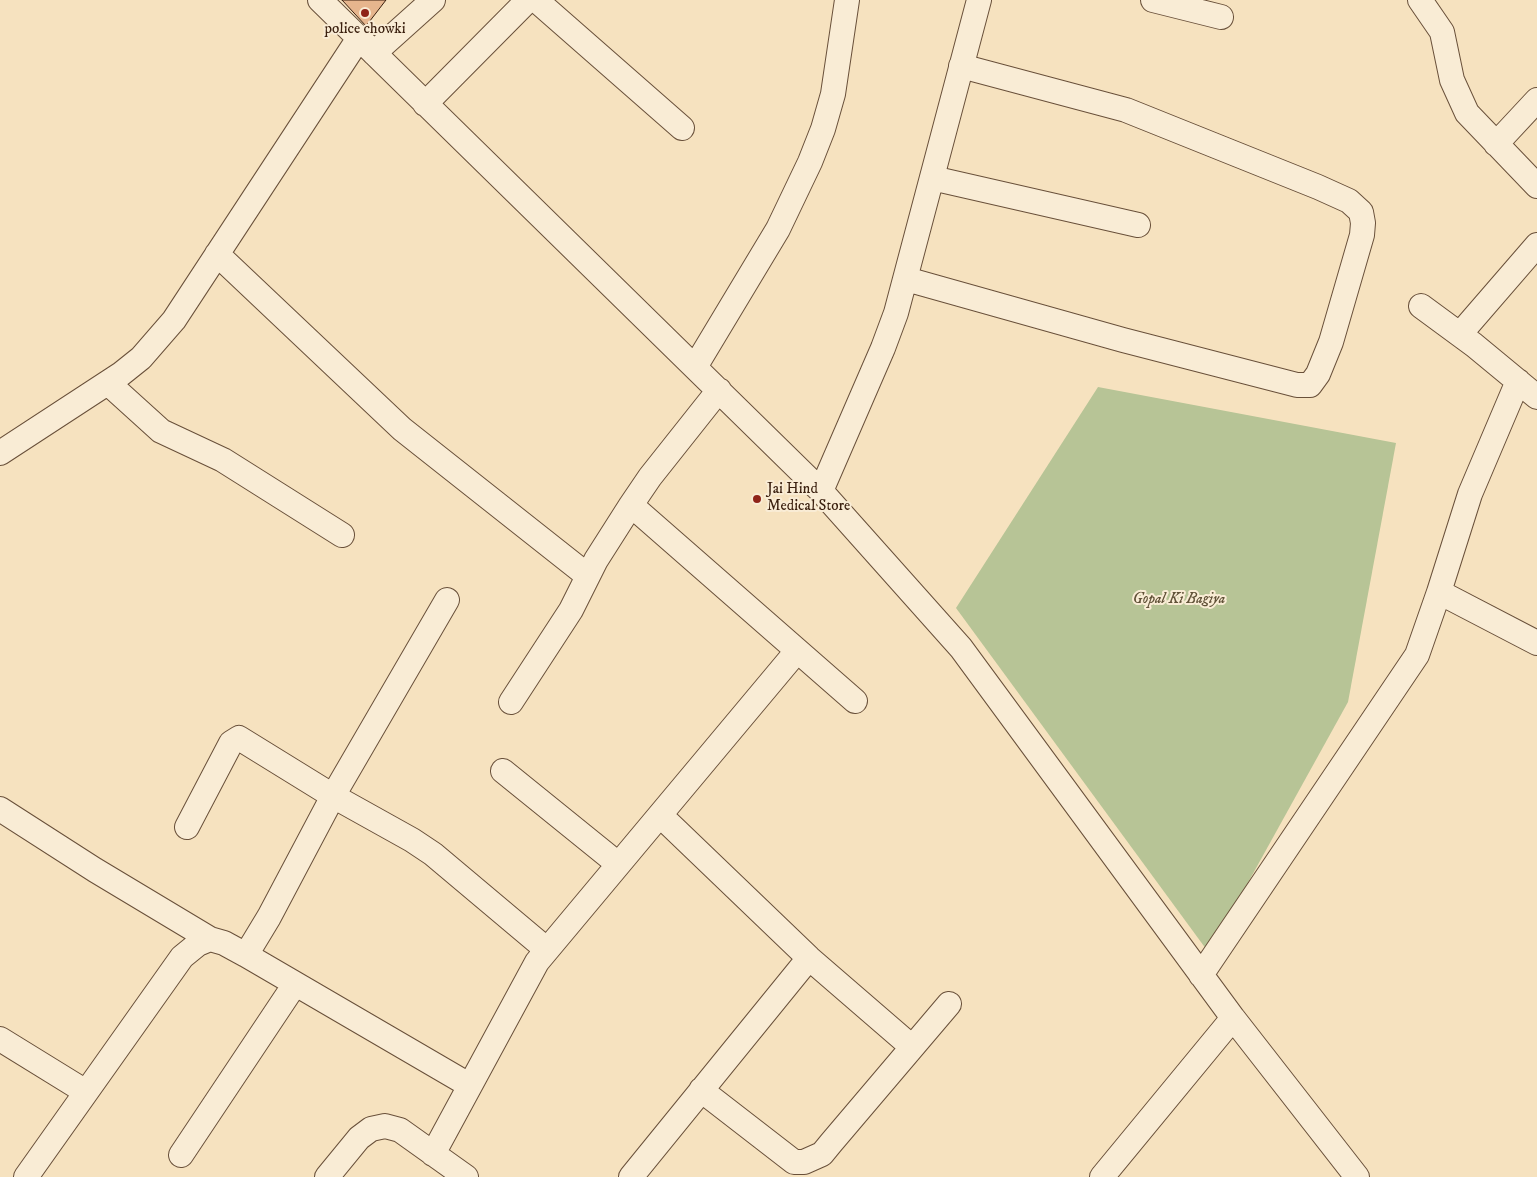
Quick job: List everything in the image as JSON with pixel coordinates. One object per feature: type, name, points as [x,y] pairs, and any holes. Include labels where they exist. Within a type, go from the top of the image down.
[{"type":"street","points":[[320,0],[821,491],[962,648],[1233,1018],[1357,1177]]},
{"type":"street","points":[[0,453],[141,358],[174,320],[217,254],[367,46],[433,0]]},
{"type":"street","points":[[426,104],[528,0]]},
{"type":"street","points":[[536,0],[682,128]]},
{"type":"street","points":[[695,367],[778,230],[810,162],[823,130],[833,94],[847,0]]},
{"type":"street","points":[[821,491],[883,348],[906,279],[979,0]]},
{"type":"street","points":[[1152,0],[1221,17]]},
{"type":"street","points":[[1420,0],[1442,32],[1452,80],[1464,107],[1496,144],[1537,186]]},
{"type":"street","points":[[906,279],[1123,340],[1298,385],[1310,385],[1318,374],[1331,342],[1362,235],[1363,223],[1361,212],[1348,201],[1318,188],[1126,110],[962,66]]},
{"type":"street","points":[[1496,144],[1537,100]]},
{"type":"street","points":[[932,178],[1138,225]]},
{"type":"street","points":[[1460,334],[1537,245]]},
{"type":"street","points":[[217,254],[402,429],[588,576]]},
{"type":"street","points":[[1421,306],[1460,334],[1537,397]]},
{"type":"street","points":[[1202,975],[1417,655],[1440,592],[1470,494],[1518,381]]},
{"type":"street","points":[[108,382],[161,430],[223,460],[342,535]]},
{"type":"street","points":[[511,702],[571,610],[588,576],[650,477],[719,390]]},
{"type":"street","points":[[631,506],[855,701]]},
{"type":"street","points":[[1440,592],[1537,643]]},
{"type":"street","points":[[246,955],[269,917],[333,796],[447,600]]},
{"type":"street","points":[[327,1177],[359,1138],[371,1129],[384,1126],[400,1130],[448,1169],[469,1085],[514,1001],[546,949],[797,650]]},
{"type":"street","points":[[187,827],[231,743],[239,738],[333,796],[412,840],[433,854],[546,949]]},
{"type":"street","points":[[503,772],[618,864]]},
{"type":"street","points":[[0,808],[95,870],[210,939],[224,943],[246,955],[469,1085]]},
{"type":"street","points":[[660,815],[809,958],[912,1047]]},
{"type":"street","points":[[26,1177],[182,957],[198,944],[210,939]]},
{"type":"street","points":[[636,1175],[701,1090],[809,958]]},
{"type":"street","points":[[181,1156],[295,984]]},
{"type":"street","points":[[701,1090],[794,1162],[804,1162],[822,1154],[949,1004]]},
{"type":"street","points":[[1113,1173],[1233,1018]]},
{"type":"street","points":[[0,1039],[86,1092]]},
{"type":"green space","name":"Gopal Ki Bagiya","points":[[1098,387],[1396,443],[1348,702],[1209,953],[956,608]]},
{"type":"building","name":"police chowki","points":[[342,0],[386,0],[366,26]]},
{"type":"place","name":"police chowki","points":[[365,13]]},
{"type":"place","name":"Jai Hind Medical Store","points":[[757,499]]}]
